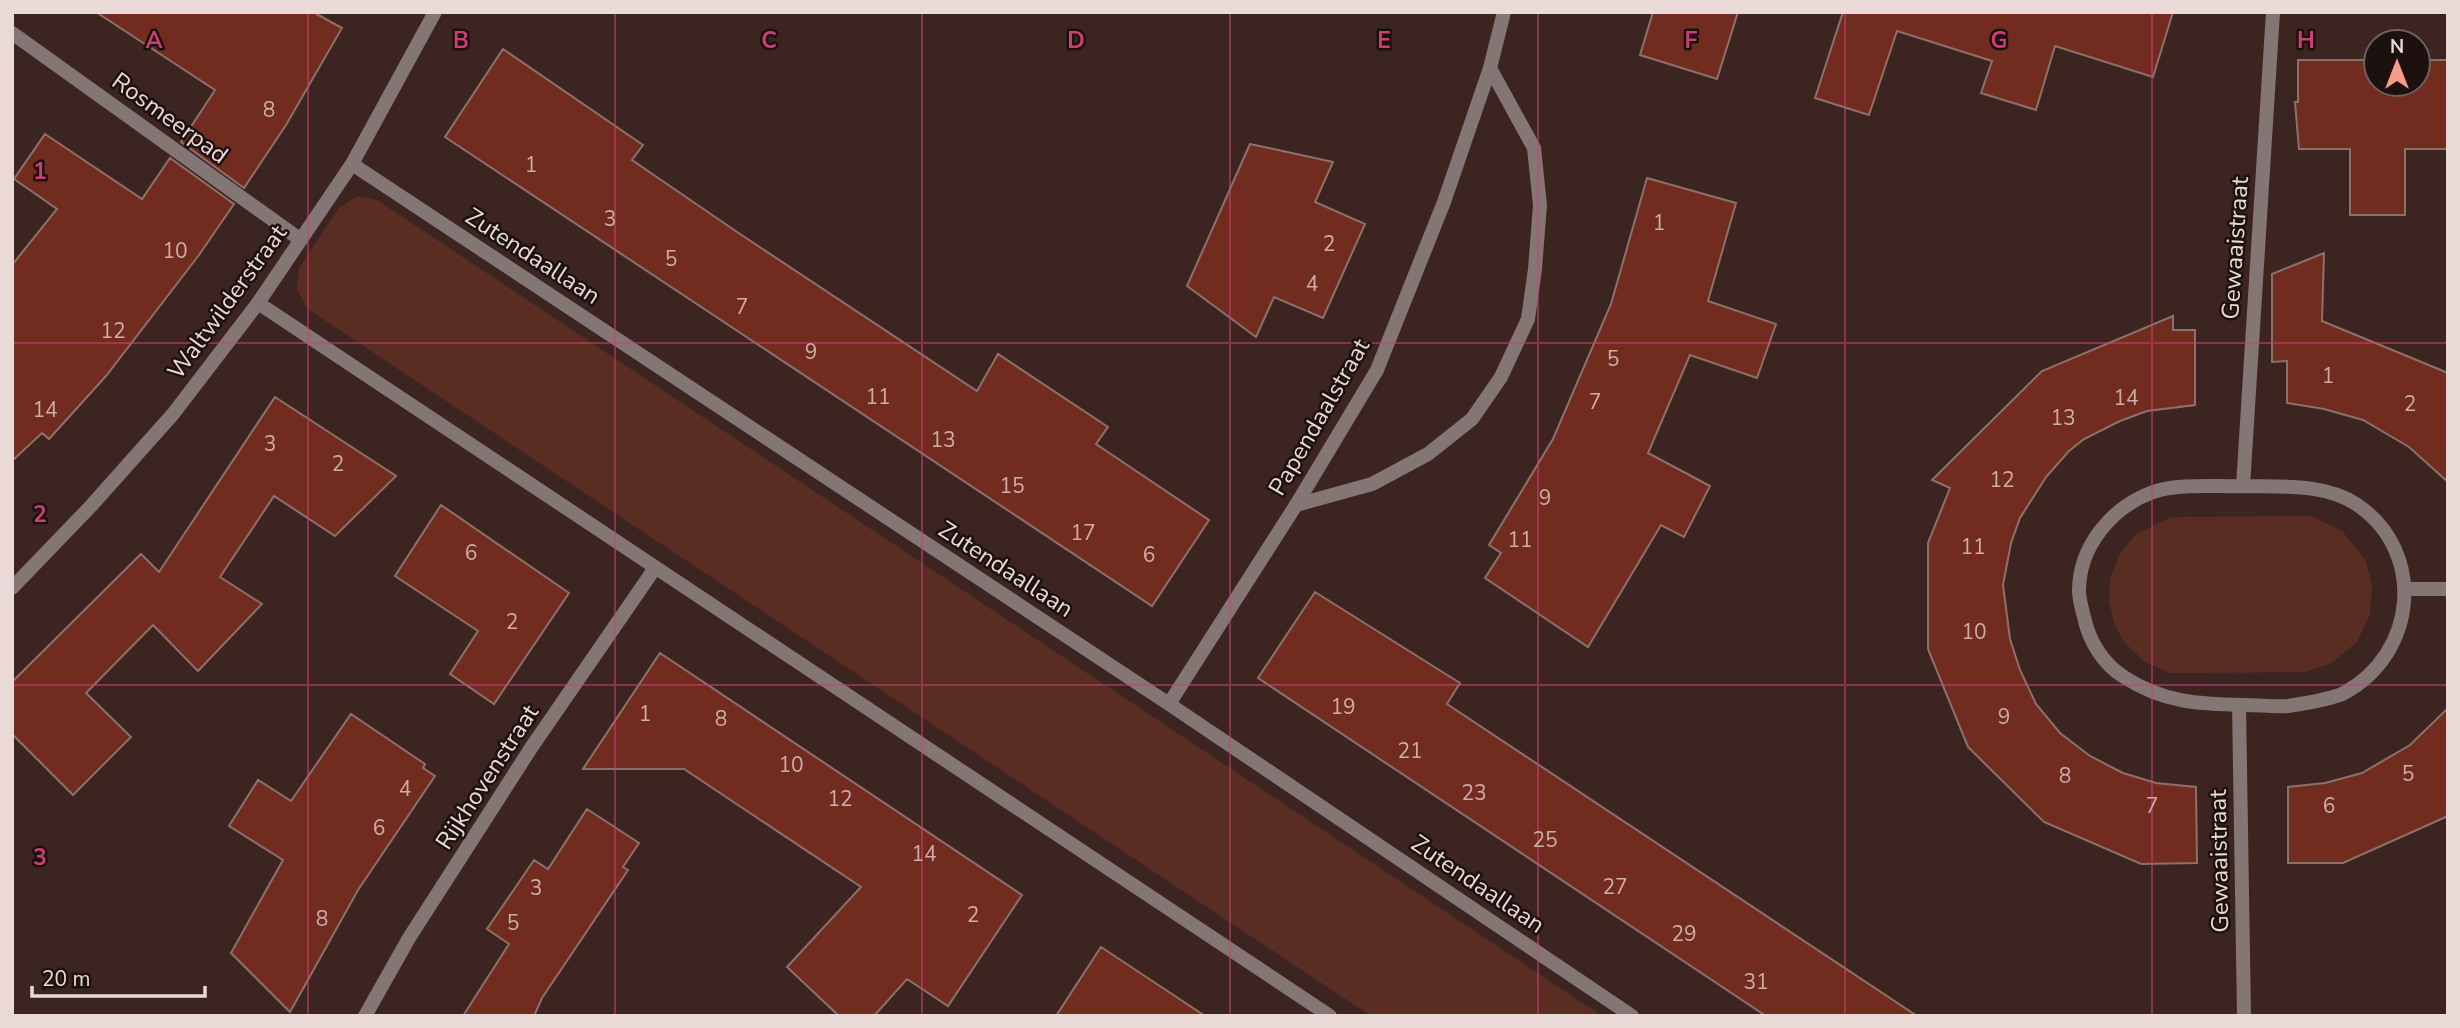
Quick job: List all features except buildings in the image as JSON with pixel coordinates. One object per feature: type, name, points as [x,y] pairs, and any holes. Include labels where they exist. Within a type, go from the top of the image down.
[{"type":"street","name":"Waltwilderstraat","points":[[12,588],[173,414],[258,303],[352,163],[435,12]]},
{"type":"street","name":"Papendaalstraat","points":[[1170,704],[1296,505],[1377,370],[1444,202],[1490,68],[1504,12]]},
{"type":"street","name":"Gewaaistraat","points":[[2243,486],[2273,12]]},
{"type":"street","name":"Rosmeerpad","points":[[12,33],[301,240]]},
{"type":"street","points":[[1296,505],[1372,484],[1428,454],[1472,419],[1501,377],[1528,319],[1540,205],[1534,148],[1490,68]]},
{"type":"street","name":"Zutendaallaan","points":[[352,163],[1170,704],[1632,1016]]},
{"type":"street","points":[[258,303],[1330,1016]]},
{"type":"street","points":[[2243,486],[2326,491],[2356,504],[2385,530],[2400,562],[2405,589],[2400,628],[2378,666],[2343,693],[2288,706],[2186,703],[2152,693],[2122,676],[2103,658],[2087,632],[2079,592],[2085,555],[2100,528],[2123,506],[2155,492],[2182,488],[2243,486]]},
{"type":"street","name":"Rijkhovenstraat","points":[[365,1016],[409,938],[524,760],[655,568]]},
{"type":"street","points":[[2405,589],[2448,589]]},
{"type":"street","name":"Gewaaistraat","points":[[2239,705],[2244,1016]]},
{"type":"shaded area","points":[[357,196],[377,200],[1602,1016],[1371,1016],[308,309],[297,290],[299,268],[338,209]]},
{"type":"shaded area","points":[[2311,516],[2342,531],[2366,561],[2372,585],[2370,614],[2357,642],[2330,664],[2305,672],[2170,673],[2145,662],[2124,642],[2114,623],[2109,600],[2110,579],[2119,555],[2136,534],[2171,517]]}]
